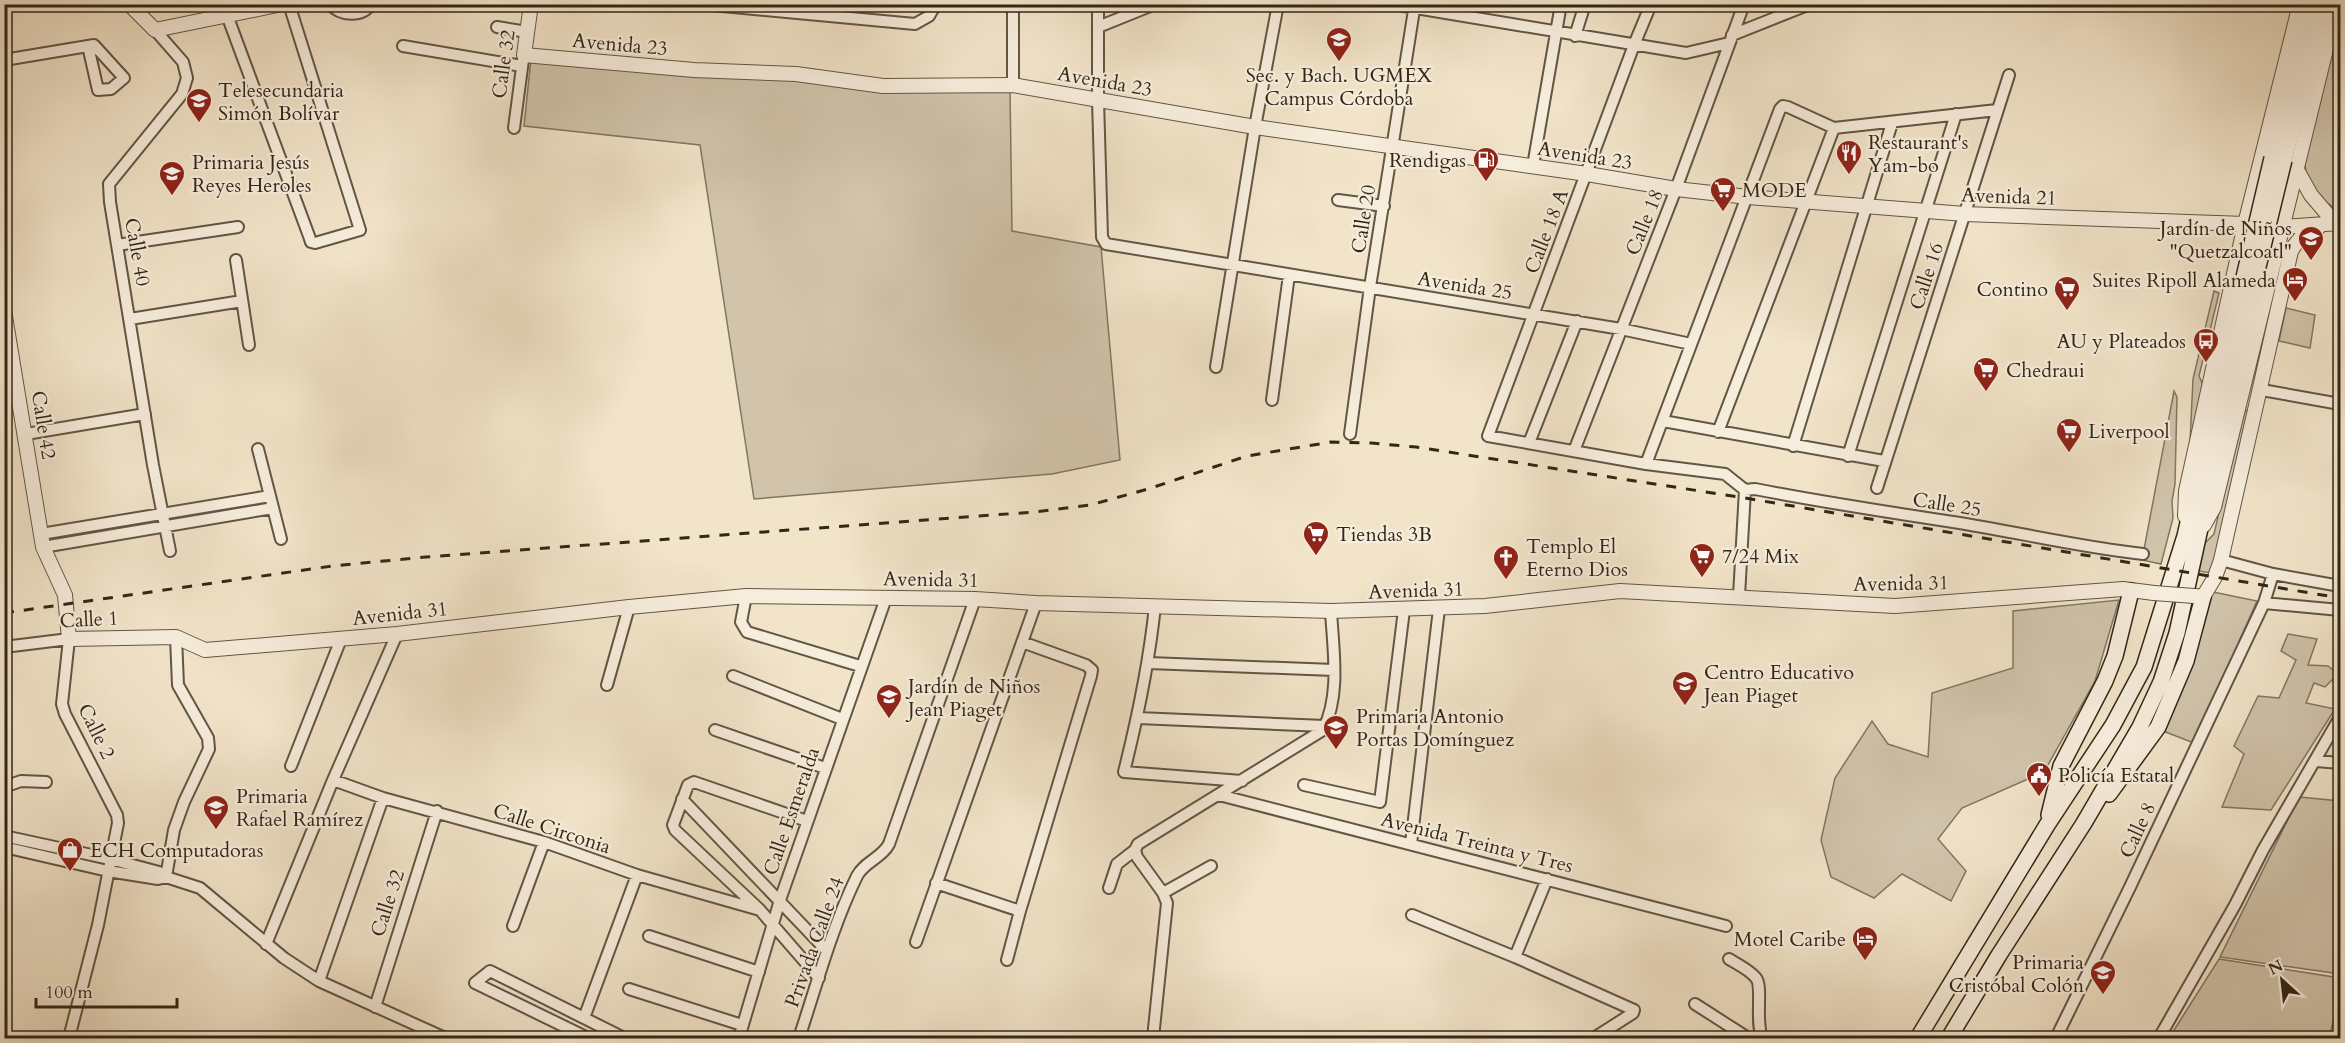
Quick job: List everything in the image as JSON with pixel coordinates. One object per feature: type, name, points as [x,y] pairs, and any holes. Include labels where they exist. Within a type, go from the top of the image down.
[{"type":"main road","points":[[1949,1038],[2084,823],[2140,727],[2162,682],[2177,633],[2191,537],[2278,159],[2310,4]]},
{"type":"main road","points":[[2278,159],[2324,4]]},
{"type":"main road","points":[[1918,1038],[2047,825],[2113,725],[2144,667],[2191,537]]},
{"type":"main road","points":[[2047,825],[2061,766],[2115,657],[2131,591]]},
{"type":"main road","points":[[2084,823],[2122,779],[2158,726],[2186,661],[2198,596]]},
{"type":"street","name":"Calle 40","points":[[129,4],[183,62],[187,78],[182,94],[109,184],[145,414],[170,551]]},
{"type":"street","points":[[155,30],[282,4]]},
{"type":"street","points":[[227,15],[311,243],[360,230],[289,4]]},
{"type":"street","points":[[330,4],[337,11],[357,14],[368,9],[371,4]]},
{"type":"street","name":"Calle 32","points":[[514,128],[531,4]]},
{"type":"street","points":[[701,4],[915,24],[929,16],[936,4]]},
{"type":"street","points":[[1013,4],[1013,85]]},
{"type":"street","points":[[1098,4],[1102,237],[1106,244],[1232,265]]},
{"type":"street","points":[[1098,27],[1155,4]]},
{"type":"street","points":[[1216,367],[1255,127],[1278,4]]},
{"type":"street","points":[[1392,4],[1414,10],[1686,53],[1730,39],[1810,4]]},
{"type":"street","points":[[1533,166],[1561,4]]},
{"type":"street","points":[[1575,36],[1585,4]]},
{"type":"street","name":"Calle 18 A","points":[[1529,443],[1488,436],[1651,4]]},
{"type":"street","name":"Calle 18","points":[[1574,451],[1676,189],[1744,4]]},
{"type":"street","points":[[2191,537],[2186,491],[2245,224],[2300,4]]},
{"type":"street","points":[[2191,537],[2214,507],[2337,4]]},
{"type":"street","name":"Calle 20","points":[[1350,434],[1370,287],[1414,10]]},
{"type":"street","points":[[497,27],[527,32]]},
{"type":"street","points":[[4,60],[88,46],[94,45],[124,78],[111,89],[98,90],[88,46]]},
{"type":"street","points":[[404,46],[523,61]]},
{"type":"street","name":"Avenida 23","points":[[523,61],[796,74],[883,86],[1013,85],[1255,127],[1533,166],[1676,189]]},
{"type":"street","name":"Calle 16","points":[[1877,488],[2009,75]]},
{"type":"street","points":[[1646,464],[1780,109],[1783,106],[1834,128],[1997,110]]},
{"type":"street","points":[[1848,456],[1956,114]]},
{"type":"street","points":[[1793,446],[1892,123]]},
{"type":"street","points":[[1718,432],[1834,128]]},
{"type":"street","points":[[2198,596],[2215,577],[2221,560],[2262,390],[2291,251],[2298,238],[2304,233],[2337,222],[2311,195],[2297,170]]},
{"type":"street","name":"Avenida 21","points":[[1676,189],[1965,214],[2245,224],[2283,221],[2337,222]]},
{"type":"street","points":[[1338,200],[1384,206]]},
{"type":"street","points":[[117,245],[238,227]]},
{"type":"street","points":[[236,260],[249,345]]},
{"type":"street","name":"Avenida 25","points":[[1232,265],[1621,328],[1691,344]]},
{"type":"street","points":[[1272,400],[1289,275]]},
{"type":"street","points":[[130,319],[242,301]]},
{"type":"street","name":"Calle 42","points":[[4,310],[42,541]]},
{"type":"street","points":[[1577,321],[1529,443],[1646,464],[1725,474],[1745,490],[1739,596]]},
{"type":"street","points":[[2254,344],[2268,359]]},
{"type":"street","points":[[2238,407],[2262,390],[2340,404]]},
{"type":"street","points":[[26,434],[145,414]]},
{"type":"street","points":[[1663,421],[1884,462]]},
{"type":"street","points":[[258,449],[281,539]]},
{"type":"street","name":"Calle 25","points":[[1745,490],[1755,489],[1839,506],[1954,522],[2100,549],[2143,554]]},
{"type":"street","points":[[42,541],[163,514],[270,496]]},
{"type":"street","points":[[42,541],[166,528],[273,508]]},
{"type":"street","name":"Calle 2","points":[[42,541],[65,595],[69,639],[62,704],[117,815],[118,823],[98,926],[69,1038]]},
{"type":"street","points":[[2221,560],[2273,574],[2340,586]]},
{"type":"street","name":"Calle 8","points":[[2055,1038],[2265,603],[2273,574]]},
{"type":"street","name":"Avenida 31","points":[[176,637],[206,650],[397,634],[746,596],[975,599],[1036,603],[1331,611],[1485,606],[1620,591],[1895,606],[2123,590],[2198,596]]},
{"type":"street","points":[[746,596],[741,622],[747,632],[860,666]]},
{"type":"street","name":"Calle Esmeralda","points":[[739,1038],[780,900],[860,666],[886,598]]},
{"type":"street","name":"Privada Calle 24","points":[[799,1038],[827,951],[858,873],[885,852],[889,844],[975,599]]},
{"type":"street","points":[[916,942],[1036,603]]},
{"type":"street","points":[[2265,603],[2340,610]]},
{"type":"street","points":[[1155,606],[1149,663],[1124,772],[1242,781]]},
{"type":"street","points":[[606,685],[629,607]]},
{"type":"street","points":[[1412,844],[1439,609]]},
{"type":"street","points":[[1304,785],[1380,802],[1404,610]]},
{"type":"street","points":[[1153,1038],[1167,903],[1164,893],[1137,857],[1138,844],[1319,734],[1325,726],[1330,711],[1334,670],[1331,611]]},
{"type":"street","points":[[266,944],[333,780],[397,634]]},
{"type":"street","points":[[166,877],[174,830],[184,802],[210,749],[207,738],[178,685],[176,637]]},
{"type":"street","name":"Calle 1","points":[[4,647],[69,639],[176,637]]},
{"type":"street","points":[[291,766],[341,639]]},
{"type":"street","points":[[1008,960],[1020,911],[1092,670],[1086,665],[1022,642]]},
{"type":"street","points":[[1149,663],[1334,670]]},
{"type":"street","points":[[733,676],[842,719]]},
{"type":"street","points":[[2159,1038],[2340,717]]},
{"type":"street","points":[[1138,718],[1325,726]]},
{"type":"street","points":[[715,730],[825,768]]},
{"type":"street","points":[[2316,761],[2340,763]]},
{"type":"street","name":"Calle Circonia","points":[[333,780],[383,798],[544,842],[637,874],[760,910]]},
{"type":"street","points":[[4,787],[21,781],[46,782]]},
{"type":"street","points":[[807,821],[744,798],[691,783],[682,799],[674,827],[760,910],[819,978]]},
{"type":"street","name":"Avenida Treinta y Tres","points":[[1219,795],[1726,926]]},
{"type":"street","points":[[319,981],[383,798]]},
{"type":"street","points":[[682,799],[827,951]]},
{"type":"street","name":"Calle 32","points":[[375,1007],[437,811]]},
{"type":"street","points":[[4,836],[19,845],[108,871],[158,879],[166,877]]},
{"type":"street","points":[[513,926],[544,842]]},
{"type":"street","points":[[4,847],[19,845]]},
{"type":"street","points":[[1109,888],[1117,864],[1136,850]]},
{"type":"street","points":[[46,852],[110,859],[159,872],[166,877],[200,888],[266,944],[319,981],[444,1038]]},
{"type":"street","points":[[1164,893],[1211,866]]},
{"type":"street","points":[[584,1018],[637,874]]},
{"type":"street","points":[[1515,957],[1547,879]]},
{"type":"street","points":[[936,883],[1020,911]]},
{"type":"street","points":[[1412,915],[1515,957],[1634,1012],[1594,1038]]},
{"type":"street","points":[[649,936],[759,972]]},
{"type":"street","points":[[1729,959],[1756,978],[1760,986],[1758,1030],[1762,1038]]},
{"type":"street","points":[[588,1038],[475,983],[490,971],[624,1038]]},
{"type":"street","points":[[629,989],[742,1025]]},
{"type":"street","points":[[1695,1004],[1748,1038]]},
{"type":"shaded area","points":[[2340,14],[2340,210],[2324,201],[2313,190],[2307,176],[2305,157]]},
{"type":"shaded area","points":[[531,59],[1010,88],[1012,231],[1101,247],[1120,460],[1052,474],[754,499],[700,145],[524,126]]},
{"type":"shaded area","points":[[2214,291],[2219,293],[2199,376],[2203,385],[2190,442],[2193,379]]},
{"type":"shaded area","points":[[2286,308],[2315,315],[2310,348],[2279,341]]},
{"type":"shaded area","points":[[2174,391],[2177,397],[2173,518],[2161,564],[2142,560]]},
{"type":"shaded area","points":[[2251,408],[2211,573],[2199,571],[2204,544],[2214,534],[2242,413]]},
{"type":"shaded area","points":[[2213,592],[2257,601],[2194,743],[2163,731],[2193,662]]},
{"type":"shaded area","points":[[2119,600],[2095,681],[2044,772],[1962,808],[1938,839],[1966,871],[1951,901],[1902,874],[1874,898],[1831,877],[1821,840],[1835,778],[1872,721],[1888,744],[1928,757],[1932,693],[2013,668],[2013,611]]},
{"type":"shaded area","points":[[2288,634],[2317,639],[2308,665],[2328,666],[2338,674],[2325,687],[2314,683],[2306,703],[2335,709],[2271,810],[2222,807],[2244,754],[2234,746],[2258,696],[2279,698],[2296,660],[2281,651]]},
{"type":"shaded area","points":[[2299,797],[2340,801],[2340,974],[2220,957]]},
{"type":"shaded area","points":[[2219,959],[2340,978],[2340,995],[2329,1038],[2169,1038]]},
{"type":"railway","points":[[4,613],[332,566],[1034,512],[1090,505],[1148,489],[1247,456],[1331,442],[1416,447],[1745,498],[2340,598]]},
{"type":"place","name":"Sec. y Bach. UGMEX Campus Córdoba","points":[[1339,63]]},
{"type":"place","name":"Telesecundaria Simón Bolívar","points":[[199,124]]},
{"type":"place","name":"Restaurant's Yam-bo","points":[[1849,176]]},
{"type":"place","name":"Rendigas","points":[[1486,183]]},
{"type":"place","name":"Primaria Jesús Reyes Heroles","points":[[172,197]]},
{"type":"place","name":"MODE","points":[[1723,213]]},
{"type":"place","name":"Jardín de Niños \"Quetzalcoatl\"","points":[[2311,262]]},
{"type":"place","name":"Suites Ripoll Alameda","points":[[2295,303]]},
{"type":"place","name":"Contino","points":[[2067,312]]},
{"type":"place","name":"AU y Plateados","points":[[2206,364]]},
{"type":"place","name":"Chedraui","points":[[1986,393]]},
{"type":"place","name":"Liverpool","points":[[2069,454]]},
{"type":"place","name":"Tiendas 3B","points":[[1316,557]]},
{"type":"place","name":"7/24 Mix","points":[[1702,579]]},
{"type":"place","name":"Templo El Eterno Dios","points":[[1506,581]]},
{"type":"place","name":"Centro Educativo Jean Piaget","points":[[1685,707]]},
{"type":"place","name":"Jardín de Niños Jean Piaget","points":[[889,720]]},
{"type":"place","name":"Primaria Antonio Portas Domínguez","points":[[1336,751]]},
{"type":"place","name":"Policía Estatal","points":[[2039,798]]},
{"type":"place","name":"Primaria Rafael Ramírez","points":[[216,831]]},
{"type":"place","name":"ECH Computadoras","points":[[70,873]]},
{"type":"place","name":"Motel Caribe","points":[[1865,962]]},
{"type":"place","name":"Primaria Cristóbal Colón","points":[[2103,996]]}]
